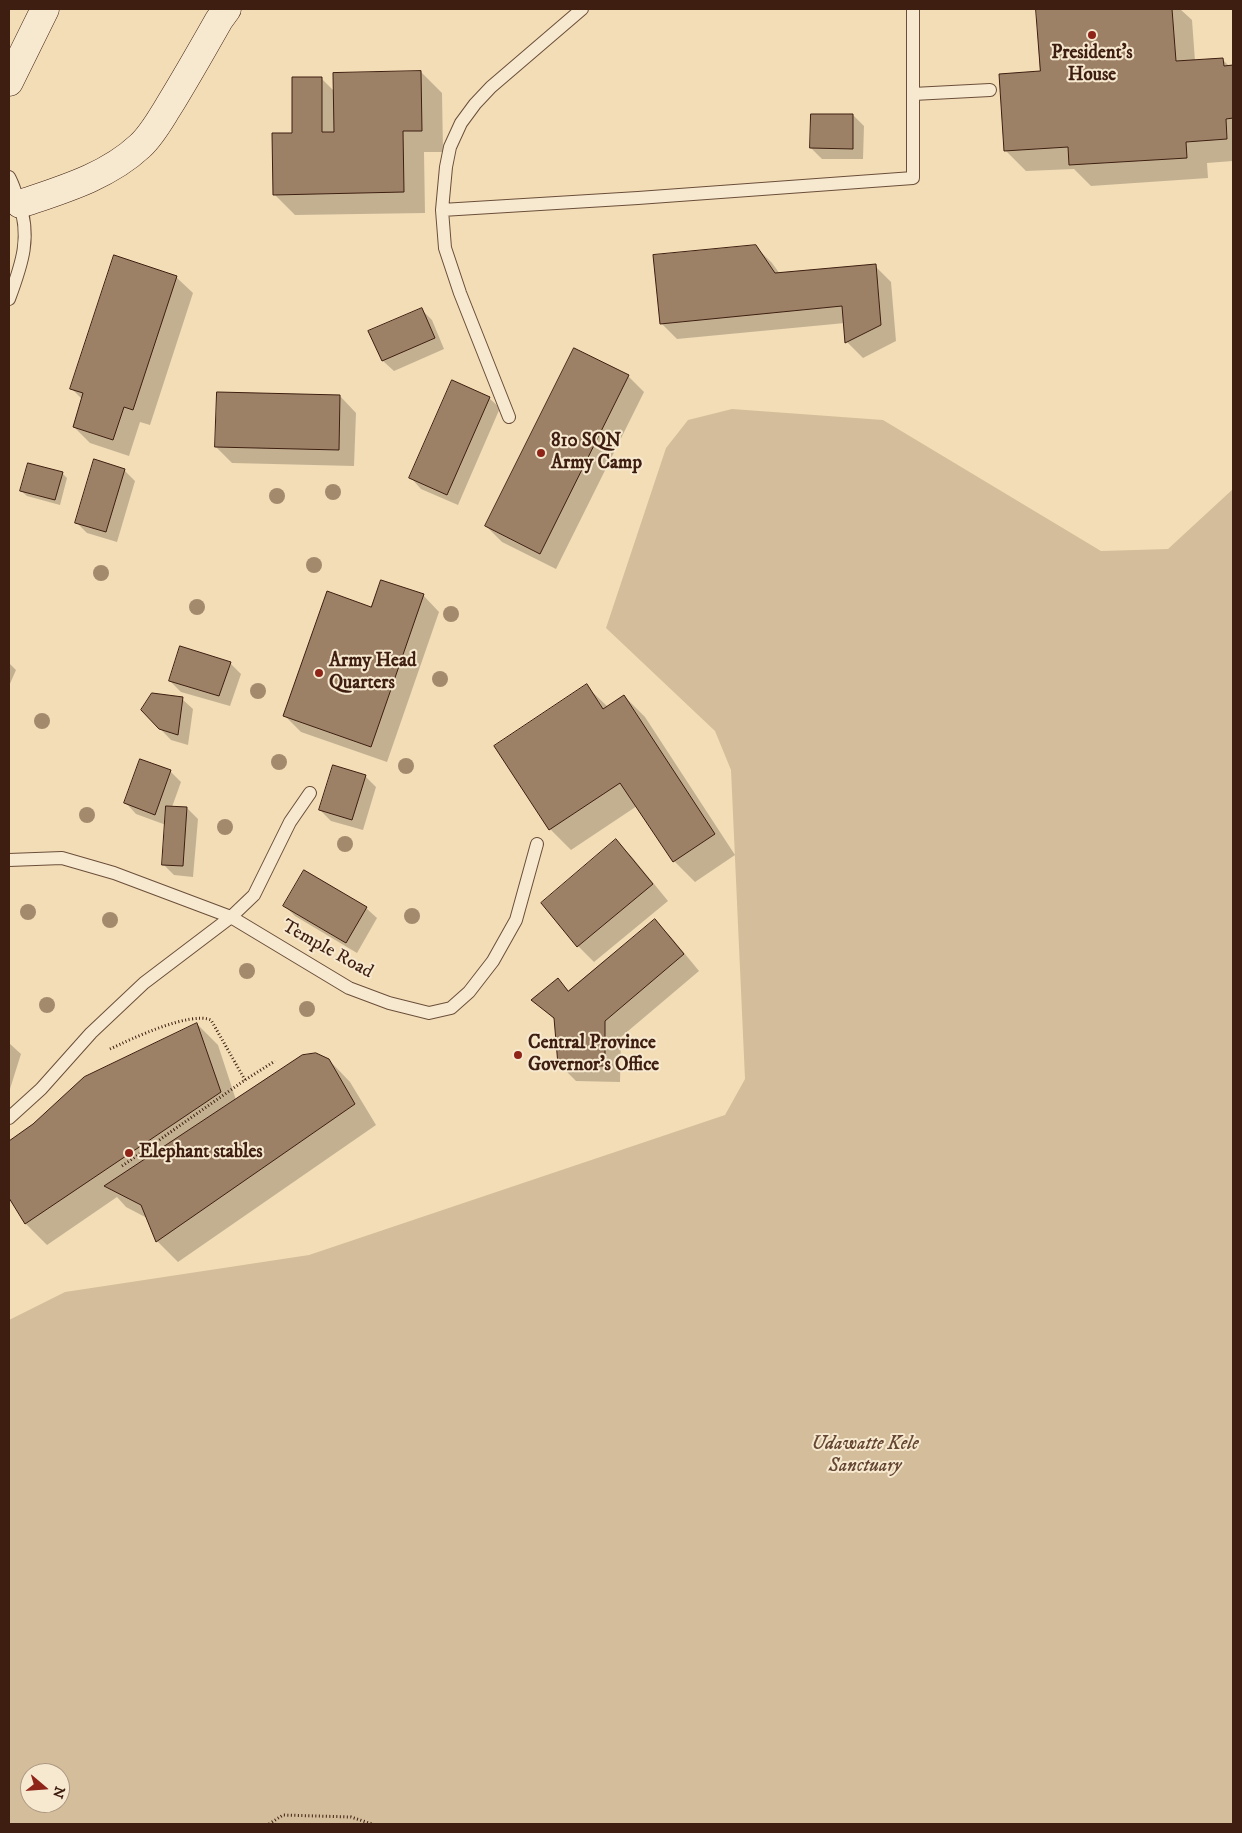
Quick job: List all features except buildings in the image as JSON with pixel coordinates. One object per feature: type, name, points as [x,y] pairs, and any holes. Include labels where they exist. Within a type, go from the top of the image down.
[{"type":"street","points":[[9,82],[45,9]]},
{"type":"street","points":[[20,204],[88,179],[122,160],[140,145],[164,113],[227,9]]},
{"type":"lane","points":[[509,417],[460,293],[445,248],[442,210],[443,188],[450,147],[461,123],[490,87],[582,9]]},
{"type":"lane","points":[[442,210],[913,178],[913,9]]},
{"type":"lane","points":[[913,94],[990,90]]},
{"type":"lane","points":[[9,177],[20,204],[25,223],[25,245],[21,267],[9,299]]},
{"type":"lane","points":[[9,1118],[41,1089],[76,1050],[144,983],[231,917],[254,894],[290,822],[310,793]]},
{"type":"lane","name":"Temple Road","points":[[9,860],[62,858],[114,873],[231,917],[349,988],[389,1003],[429,1013],[452,1008],[469,992],[493,961],[516,920],[536,844]]},
{"type":"path","points":[[76,1050],[88,1055],[102,1053],[136,1036],[172,1024],[205,1018],[211,1020],[245,1080]]},
{"type":"path","points":[[122,1166],[275,1061]]},
{"type":"path","points":[[269,1824],[284,1816],[351,1816],[372,1824]]},
{"type":"green space","name":"Udawatte Kele Sanctuary","points":[[732,409],[883,420],[1101,551],[1168,549],[1233,489],[1233,1824],[9,1824],[9,1320],[65,1292],[309,1255],[725,1115],[745,1079],[731,770],[715,731],[606,628],[666,448],[688,420]]},
{"type":"place","name":"President's House","points":[[1092,35]]},
{"type":"place","name":"810 SQN Army Camp","points":[[541,453]]},
{"type":"place","name":"Army Head Quarters","points":[[319,673]]},
{"type":"place","name":"Central Province Governor's Office","points":[[518,1055]]},
{"type":"place","name":"Elephant stables","points":[[129,1153]]}]
